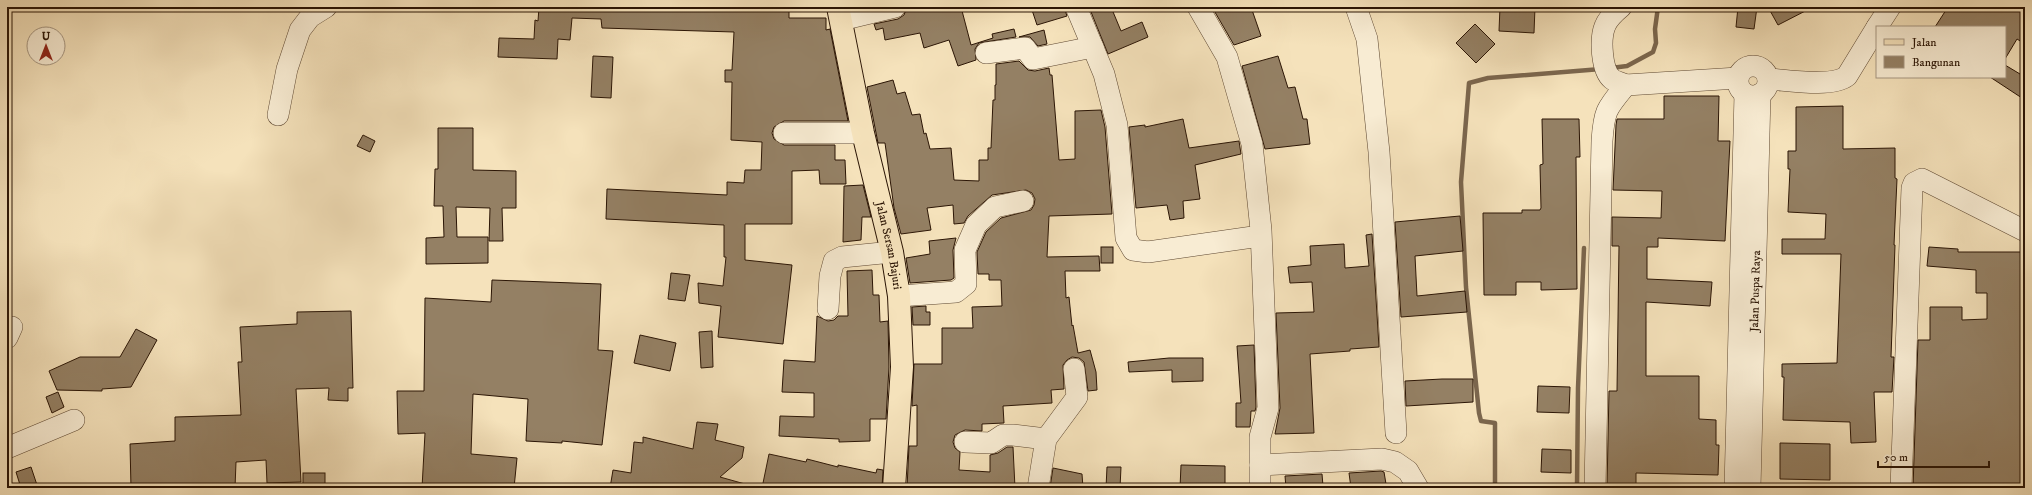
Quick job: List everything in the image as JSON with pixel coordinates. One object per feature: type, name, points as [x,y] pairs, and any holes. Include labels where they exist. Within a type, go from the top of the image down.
[{"type":"main road","name":"Jalan Sersan Bajuri","points":[[839,13],[863,133],[892,252],[899,296],[902,367],[894,488]]},
{"type":"street","points":[[278,115],[288,69],[300,30],[310,17],[326,7]]},
{"type":"street","points":[[839,13],[895,7]]},
{"type":"street","points":[[1076,7],[1106,81],[1117,125],[1126,238],[1133,250],[1148,252],[1260,236]]},
{"type":"street","points":[[1198,7],[1227,57],[1249,131],[1255,171],[1260,236],[1268,408],[1260,437],[1260,488]]},
{"type":"street","points":[[1356,7],[1367,39],[1379,152],[1396,432]]},
{"type":"street","points":[[1621,7],[1614,12],[1605,26],[1601,50],[1606,70],[1612,79],[1626,85],[1753,86],[1842,80],[1847,76],[1876,29]]},
{"type":"street","points":[[1878,26],[1890,7]]},
{"type":"street","points":[[986,53],[1025,48],[1033,59],[1093,47]]},
{"type":"street","points":[[1595,488],[1602,141],[1604,119],[1608,108],[1626,85]]},
{"type":"street","name":"Jalan Puspa Raya","points":[[1735,488],[1753,86]]},
{"type":"street","name":"Jalan Puspa Raya","points":[[1750,488],[1753,86]]},
{"type":"street","points":[[784,133],[863,133]]},
{"type":"street","points":[[1901,488],[1912,188],[1914,183],[1922,178],[2025,231]]},
{"type":"street","points":[[899,296],[956,292],[966,284],[965,250],[976,225],[995,206],[1023,201]]},
{"type":"street","points":[[828,309],[830,276],[834,261],[842,257],[892,252]]},
{"type":"street","points":[[1038,488],[1046,439],[1077,397],[1074,369]]},
{"type":"street","points":[[7,448],[74,420]]},
{"type":"street","points":[[965,442],[991,443],[1000,437],[1008,435],[1046,439]]},
{"type":"street","points":[[1260,465],[1382,459],[1395,462],[1408,471],[1418,488]]},
{"type":"building","points":[[539,7],[789,7],[789,18],[826,18],[826,30],[830,29],[848,121],[784,121],[774,127],[772,133],[774,139],[784,145],[835,145],[835,160],[845,160],[846,184],[820,184],[819,170],[792,171],[792,224],[745,224],[745,260],[792,265],[783,344],[718,337],[721,306],[699,303],[698,283],[723,286],[726,257],[724,257],[724,225],[606,219],[607,189],[727,195],[727,182],[744,183],[745,170],[761,170],[762,142],[731,140],[732,82],[725,82],[725,70],[732,70],[734,32],[602,28],[601,19],[572,18],[570,40],[558,39],[557,59],[498,57],[499,38],[534,39],[535,20],[538,21]]},
{"type":"building","points":[[907,7],[961,7],[971,45],[993,38],[992,34],[1014,29],[1016,37],[979,43],[975,49],[976,60],[958,66],[949,40],[924,48],[920,33],[885,40],[883,28],[876,30],[874,24],[898,19],[904,15]]},
{"type":"building","points":[[1031,7],[1064,7],[1067,16],[1037,25]]},
{"type":"building","points":[[1089,7],[1111,7],[1121,31],[1142,22],[1148,37],[1108,54]]},
{"type":"building","points":[[1212,7],[1251,7],[1261,36],[1234,45]]},
{"type":"building","points":[[1500,7],[1535,7],[1534,33],[1499,31]]},
{"type":"building","points":[[1738,7],[1757,7],[1754,29],[1736,27]]},
{"type":"building","points":[[1768,7],[1813,7],[1778,25]]},
{"type":"building","points":[[1948,7],[2025,7],[2025,44],[2017,39],[2006,57],[2006,26],[1936,26]]},
{"type":"building","points":[[1475,24],[1495,44],[1476,63],[1456,43]]},
{"type":"building","points":[[1044,30],[1047,44],[1038,46],[1030,37],[1019,37]]},
{"type":"building","points":[[593,56],[613,57],[611,98],[591,97]]},
{"type":"building","points":[[1278,56],[1288,88],[1295,87],[1303,119],[1307,119],[1310,144],[1265,149],[1242,66]]},
{"type":"building","points":[[1019,61],[1028,70],[1035,71],[1049,68],[1050,75],[1052,75],[1059,160],[1075,159],[1075,111],[1101,110],[1105,127],[1112,214],[1049,216],[1047,257],[1099,256],[1100,271],[1065,271],[1066,298],[1069,297],[1072,326],[1073,325],[1078,353],[1090,350],[1096,372],[1097,390],[1088,391],[1084,362],[1079,358],[1072,357],[1063,365],[1064,389],[1051,390],[1052,403],[1003,406],[1004,423],[982,424],[982,431],[965,430],[955,435],[953,442],[955,448],[960,452],[959,470],[990,472],[990,455],[998,453],[1007,447],[1013,447],[1015,488],[907,488],[909,446],[917,446],[917,405],[912,406],[914,364],[942,364],[942,328],[973,328],[972,307],[1002,306],[1001,280],[989,280],[989,274],[978,274],[977,252],[986,232],[1001,218],[1031,210],[1035,199],[1032,193],[1026,190],[992,195],[968,216],[964,223],[954,224],[953,205],[927,208],[931,230],[901,234],[894,208],[885,143],[878,143],[867,87],[893,80],[897,94],[905,92],[912,115],[920,114],[924,134],[926,133],[930,149],[951,148],[954,180],[979,181],[979,160],[988,160],[988,148],[991,148],[993,100],[995,100],[996,85],[996,64]]},
{"type":"building","points":[[2006,66],[2025,77],[2025,100],[1992,78],[2006,78]]},
{"type":"building","points":[[1664,96],[1719,96],[1718,141],[1730,141],[1725,241],[1658,238],[1658,247],[1647,247],[1647,279],[1712,282],[1710,306],[1646,302],[1646,376],[1699,376],[1699,419],[1716,420],[1716,445],[1719,445],[1718,475],[1636,473],[1636,488],[1607,488],[1609,391],[1617,391],[1619,246],[1612,246],[1612,217],[1661,218],[1662,191],[1613,190],[1616,125],[1617,119],[1664,119]]},
{"type":"building","points":[[1843,106],[1843,149],[1895,148],[1895,178],[1897,179],[1891,357],[1894,357],[1892,392],[1874,392],[1876,442],[1851,443],[1850,422],[1783,420],[1784,377],[1782,377],[1782,364],[1837,363],[1841,254],[1782,254],[1782,239],[1825,239],[1826,214],[1788,212],[1790,169],[1788,169],[1788,151],[1796,151],[1796,107]]},
{"type":"building","points":[[1183,119],[1189,148],[1239,141],[1241,154],[1195,165],[1200,199],[1183,201],[1184,218],[1170,220],[1167,205],[1136,208],[1129,127],[1145,125],[1145,127]]},
{"type":"building","points":[[1542,119],[1579,119],[1580,157],[1576,157],[1577,289],[1541,290],[1541,282],[1516,282],[1516,295],[1484,295],[1483,213],[1522,213],[1522,210],[1540,210],[1541,208],[1540,165],[1543,164]]},
{"type":"building","points":[[438,128],[473,128],[473,170],[516,171],[516,208],[502,208],[503,241],[489,241],[490,208],[456,207],[457,237],[488,237],[488,263],[426,264],[426,238],[444,237],[443,206],[434,206],[435,169],[438,169]]},
{"type":"building","points":[[363,135],[375,141],[370,152],[357,146]]},
{"type":"building","points":[[863,185],[871,217],[862,217],[861,240],[843,242],[844,186]]},
{"type":"building","points":[[1460,216],[1463,251],[1415,256],[1417,296],[1465,291],[1467,312],[1401,317],[1395,222]]},
{"type":"building","points":[[1372,234],[1379,347],[1310,354],[1314,433],[1275,434],[1280,408],[1276,313],[1314,312],[1312,282],[1290,283],[1288,267],[1311,265],[1310,246],[1344,244],[1345,268],[1369,266],[1366,235]]},
{"type":"building","points":[[956,238],[953,250],[954,278],[951,280],[910,283],[906,258],[930,254],[929,241]]},
{"type":"building","points":[[1101,247],[1113,247],[1113,263],[1101,263]]},
{"type":"building","points":[[1929,247],[1958,249],[1958,252],[2025,252],[2025,488],[1913,488],[1918,340],[1930,340],[1930,307],[1962,307],[1962,320],[1987,319],[1987,293],[1976,293],[1976,270],[1927,266]]},
{"type":"building","points":[[872,270],[873,295],[879,295],[880,322],[888,321],[889,367],[886,419],[870,419],[870,441],[839,442],[839,439],[779,436],[780,416],[814,417],[814,393],[782,392],[784,360],[815,362],[817,316],[828,321],[834,320],[838,316],[848,316],[847,271]]},
{"type":"building","points":[[671,273],[690,275],[685,301],[668,299]]},
{"type":"building","points":[[492,280],[601,284],[598,350],[613,351],[602,445],[562,441],[562,443],[526,441],[528,399],[473,394],[471,454],[517,458],[514,488],[422,488],[425,433],[398,434],[397,391],[424,391],[425,298],[491,302]]},
{"type":"building","points":[[926,306],[926,312],[930,312],[930,325],[913,325],[912,307]]},
{"type":"building","points":[[351,311],[353,388],[348,388],[348,401],[328,400],[329,388],[296,389],[301,482],[267,483],[266,460],[236,462],[235,488],[209,488],[209,484],[174,485],[174,487],[161,488],[131,488],[130,444],[175,441],[175,417],[241,415],[238,362],[242,362],[240,327],[297,324],[297,312]]},
{"type":"building","points":[[136,329],[157,340],[131,387],[102,389],[102,391],[57,390],[49,371],[80,357],[120,357]]},
{"type":"building","points":[[712,331],[713,367],[701,368],[699,332]]},
{"type":"building","points":[[640,335],[676,343],[670,371],[634,363]]},
{"type":"building","points":[[1254,345],[1256,407],[1255,411],[1251,411],[1250,427],[1236,427],[1236,403],[1241,403],[1237,346]]},
{"type":"building","points":[[1169,358],[1203,358],[1203,381],[1172,382],[1172,370],[1129,372],[1128,362]]},
{"type":"building","points":[[1473,379],[1473,402],[1406,406],[1405,381]]},
{"type":"building","points":[[1538,386],[1570,387],[1569,413],[1537,412]]},
{"type":"building","points":[[58,392],[64,407],[52,413],[46,397]]},
{"type":"building","points":[[697,422],[718,424],[715,440],[744,447],[742,458],[720,477],[745,484],[744,488],[610,488],[613,470],[631,473],[634,442],[643,443],[643,437],[693,449]]},
{"type":"building","points":[[1780,443],[1830,444],[1830,480],[1780,479]]},
{"type":"building","points":[[1542,449],[1571,450],[1571,473],[1541,472]]},
{"type":"building","points":[[769,454],[806,462],[807,459],[838,467],[838,465],[876,473],[877,469],[883,470],[882,488],[762,488]]},
{"type":"building","points":[[1181,465],[1225,466],[1225,488],[1180,488]]},
{"type":"building","points":[[31,467],[38,488],[21,488],[16,472]]},
{"type":"building","points":[[1107,467],[1121,467],[1120,488],[1106,488]]},
{"type":"building","points":[[1053,468],[1082,474],[1083,488],[1050,488]]},
{"type":"building","points":[[1384,472],[1386,484],[1351,488],[1349,473]]},
{"type":"building","points":[[303,473],[325,473],[325,488],[303,488]]},
{"type":"building","points":[[1322,474],[1323,486],[1286,488],[1285,476]]},
{"type":"waterway","points":[[1611,68],[1627,66],[1653,52],[1656,43],[1655,29],[1658,7]]},
{"type":"waterway","points":[[1485,488],[1495,485],[1495,423],[1481,421],[1479,413],[1466,287],[1461,182],[1469,83],[1488,78],[1601,69]]},
{"type":"waterway","points":[[1577,488],[1578,388],[1584,248]]}]
